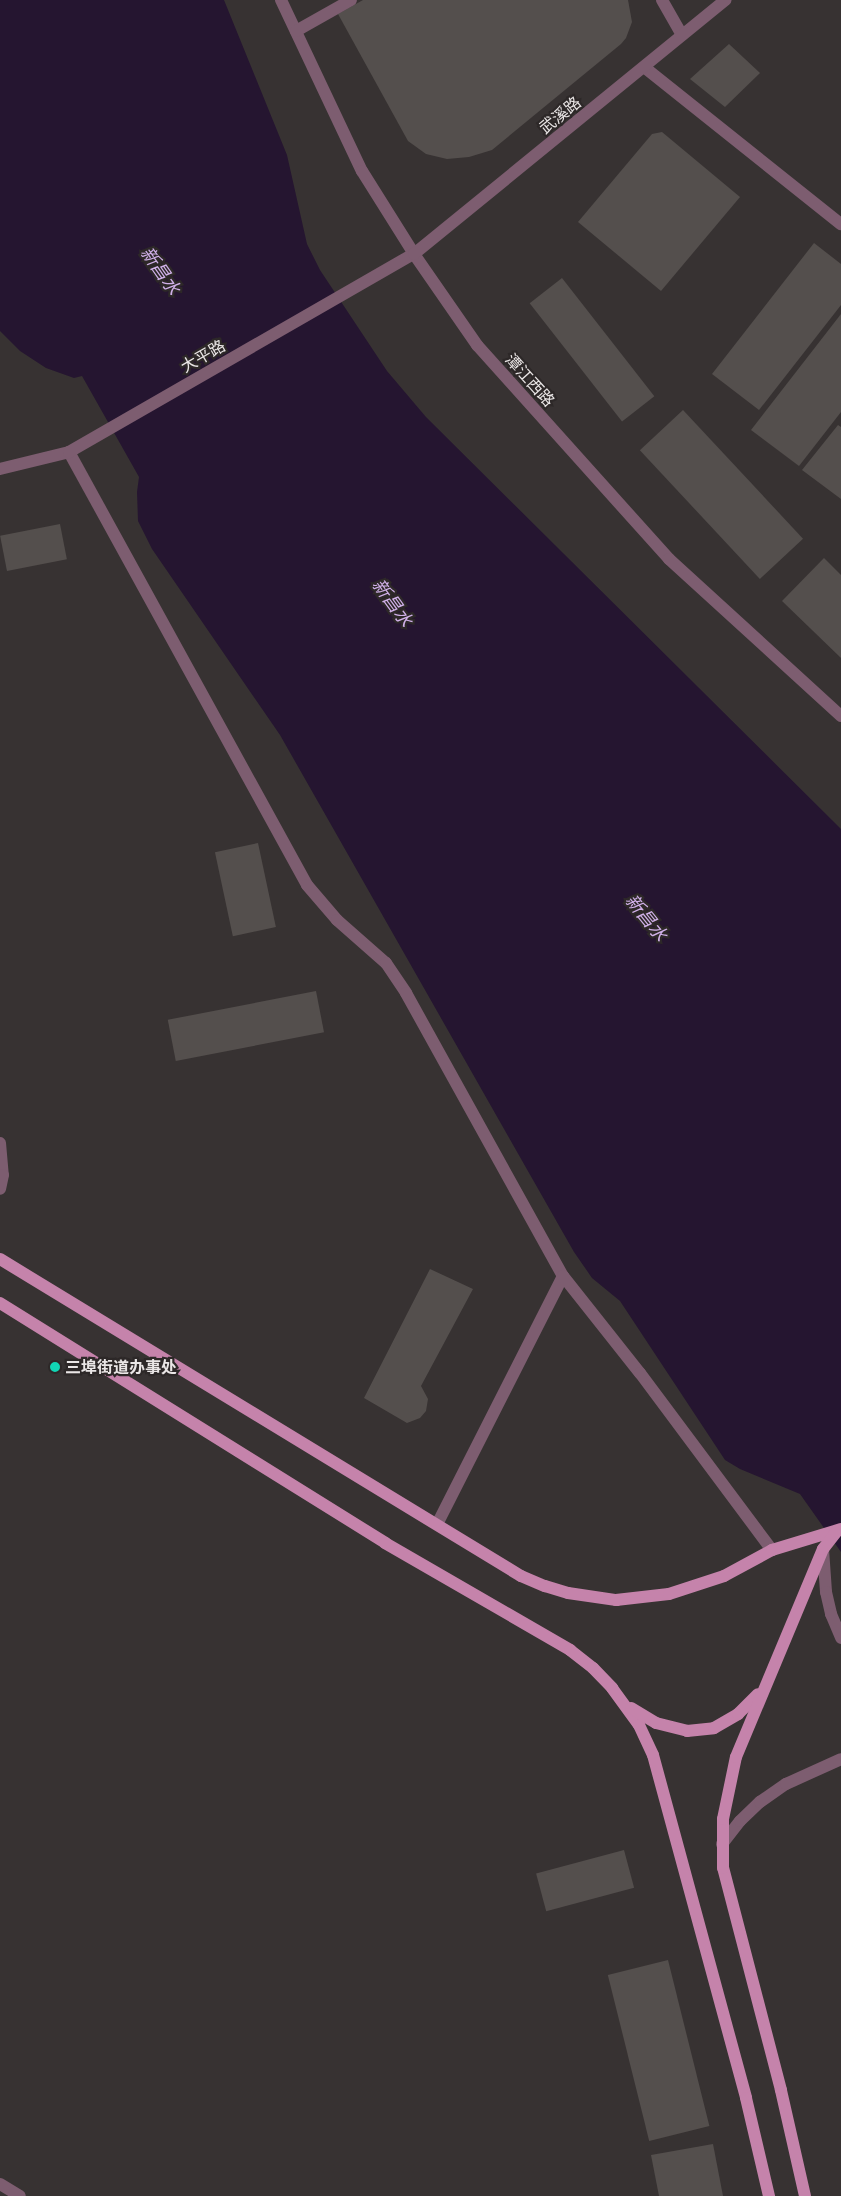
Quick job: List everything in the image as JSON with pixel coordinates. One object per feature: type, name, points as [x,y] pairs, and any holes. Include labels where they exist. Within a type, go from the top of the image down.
[{"type":"main road","points":[[0,1259],[521,1576],[568,1594],[616,1600],[670,1594],[724,1576],[772,1550],[839,1530]]},
{"type":"main road","points":[[0,1303],[385,1543],[570,1650],[592,1668],[626,1705],[639,1725],[653,1755],[746,2098],[768,2196]]},
{"type":"main road","points":[[805,2196],[781,2090],[723,1868],[723,1819],[734,1765],[765,1686],[822,1549],[839,1530]]},
{"type":"main road","points":[[626,1705],[641,1716],[664,1725],[687,1731],[714,1728],[738,1714],[765,1686]]},
{"type":"street","name":"潭江西路","points":[[281,0],[362,171],[414,254],[477,345],[669,560],[841,716]]},
{"type":"street","points":[[296,31],[351,0]]},
{"type":"street","points":[[662,0],[682,35]]},
{"type":"street","name":"武溪路","points":[[414,254],[725,0]]},
{"type":"street","points":[[644,67],[841,224]]},
{"type":"street","name":"大平路","points":[[0,469],[69,452],[414,254]]},
{"type":"street","points":[[69,452],[307,885],[337,920],[386,963],[406,993],[563,1276],[640,1373],[772,1550]]},
{"type":"street","points":[[0,1143],[3,1174],[0,1189]]},
{"type":"street","points":[[437,1524],[563,1276]]},
{"type":"street","points":[[822,1549],[826,1592],[831,1614],[841,1638]]},
{"type":"street","points":[[722,1844],[740,1821],[773,1793],[813,1770],[841,1760]]},
{"type":"street","points":[[0,2184],[20,2196]]},
{"type":"water","name":"新昌水","points":[[0,0],[224,0],[287,155],[307,244],[320,270],[387,371],[426,417],[841,829],[841,1552],[800,1494],[740,1469],[725,1460],[620,1301],[592,1278],[574,1252],[280,735],[152,549],[138,521],[137,492],[139,477],[82,376],[74,378],[46,368],[20,351],[0,331]]},
{"type":"building","points":[[363,0],[628,0],[632,22],[626,38],[621,44],[492,150],[469,157],[447,159],[426,154],[408,141],[338,14]]},
{"type":"building","points":[[729,44],[760,73],[725,107],[690,79]]},
{"type":"building","points":[[662,132],[740,197],[661,291],[578,222],[652,134]]},
{"type":"building","points":[[814,243],[841,264],[841,305],[759,410],[712,374]]},
{"type":"building","points":[[562,278],[654,396],[622,421],[530,303]]},
{"type":"building","points":[[841,314],[841,412],[799,466],[751,430]]},
{"type":"building","points":[[683,410],[803,539],[760,579],[640,450]]},
{"type":"building","points":[[838,425],[841,427],[841,499],[802,470]]},
{"type":"building","points":[[60,524],[67,559],[7,571],[0,536]]},
{"type":"building","points":[[824,558],[841,575],[841,658],[782,601]]},
{"type":"building","points":[[258,843],[276,927],[233,936],[215,852]]},
{"type":"building","points":[[316,991],[324,1032],[176,1061],[168,1020]]},
{"type":"building","points":[[430,1269],[473,1289],[421,1386],[428,1399],[426,1411],[420,1418],[407,1423],[364,1398]]},
{"type":"building","points":[[624,1850],[634,1888],[546,1911],[536,1874]]},
{"type":"building","points":[[668,1960],[709,2126],[649,2141],[608,1975]]},
{"type":"building","points":[[713,2144],[723,2196],[659,2196],[651,2155]]},
{"type":"place","name":"三埠街道办事处","points":[[55,1367]]}]
